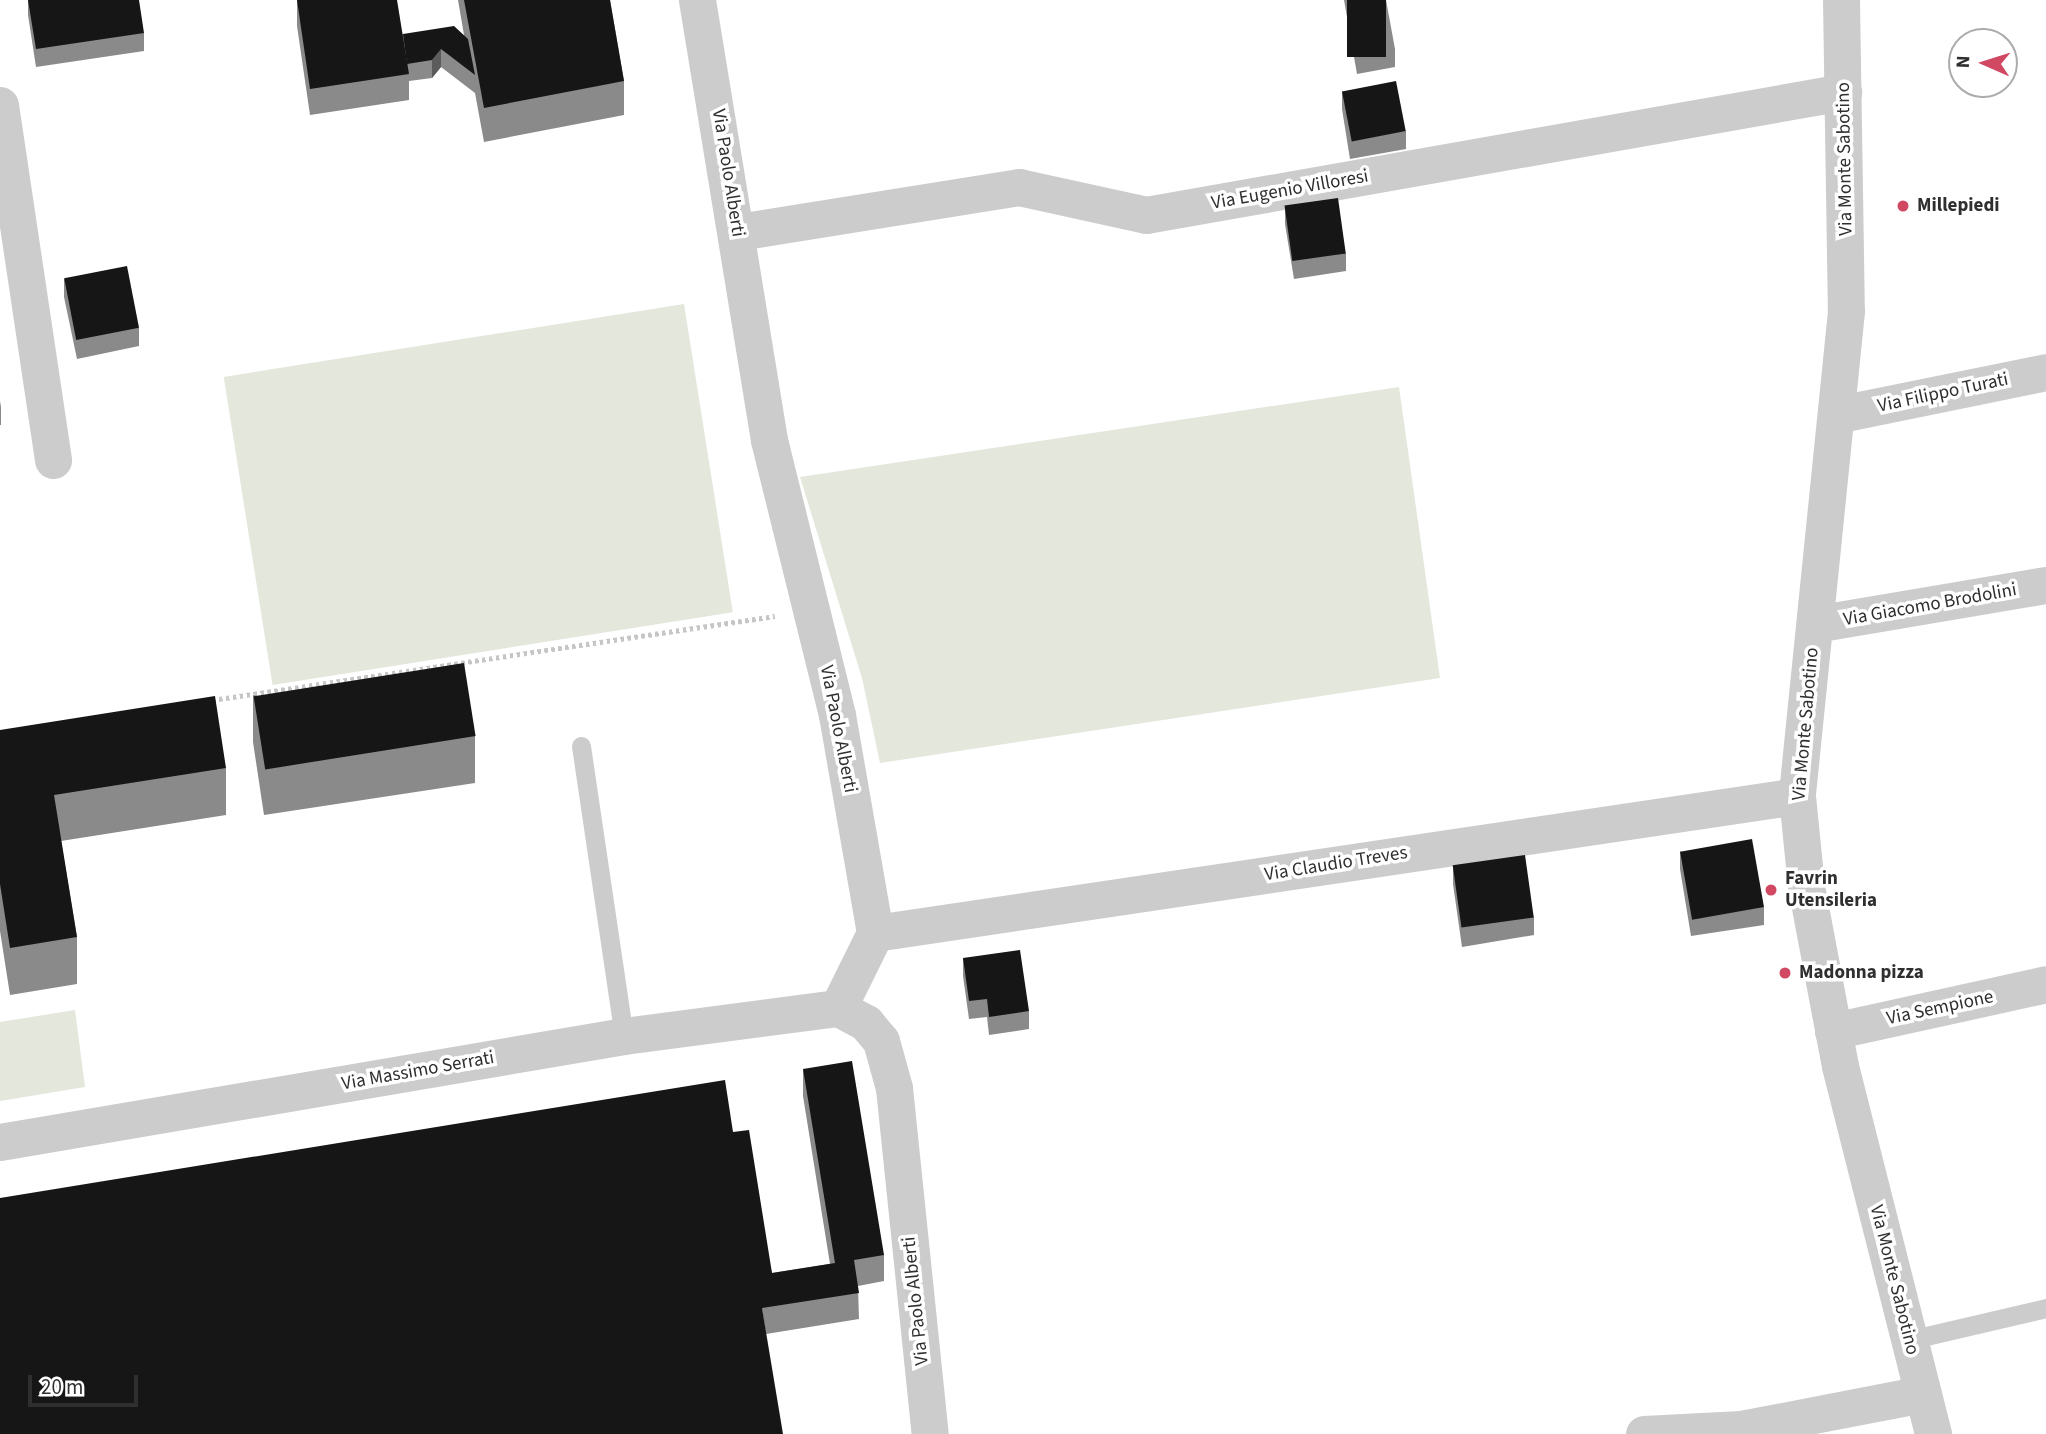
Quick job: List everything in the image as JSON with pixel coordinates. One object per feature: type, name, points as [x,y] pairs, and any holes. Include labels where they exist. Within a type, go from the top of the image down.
[{"type":"street","name":"Via Paolo Alberti","points":[[697,0],[738,232],[769,440],[813,610],[874,933]]},
{"type":"street","name":"Via Monte Sabotino","points":[[1841,0],[1846,311],[1840,414],[1797,796],[1806,886],[1833,1031],[1933,1434]]},
{"type":"street","name":"Via Eugenio Villoresi","points":[[738,232],[1019,187],[1146,215],[1843,92]]},
{"type":"street","points":[[0,105],[54,460]]},
{"type":"street","name":"Via Filippo Turati","points":[[1840,414],[2046,372]]},
{"type":"street","name":"Via Giacomo Brodolini","points":[[1815,624],[2046,585]]},
{"type":"street","name":"Via Claudio Treves","points":[[874,933],[1797,796]]},
{"type":"street","points":[[838,1008],[874,933]]},
{"type":"street","name":"Via Sempione","points":[[1833,1031],[2046,984]]},
{"type":"street","name":"Via Paolo Alberti","points":[[838,1008],[866,1023],[881,1041],[894,1088],[930,1434]]},
{"type":"street","name":"Via Massimo Serrati","points":[[0,1142],[624,1035],[838,1008]]},
{"type":"street","points":[[1659,1431],[1741,1429],[1923,1394]]},
{"type":"lane","points":[[581,746],[624,1035]]},
{"type":"lane","points":[[1909,1340],[2046,1308]]},
{"type":"path","points":[[207,701],[813,610]]},
{"type":"shaded area","points":[[684,304],[733,612],[273,685],[224,377]]},
{"type":"shaded area","points":[[1399,387],[1440,678],[880,763],[862,678],[800,477]]},
{"type":"shaded area","points":[[75,1010],[85,1087],[0,1101],[0,1022]]},
{"type":"building","points":[[28,0],[139,0],[144,33],[36,49]]},
{"type":"building","points":[[297,0],[397,0],[409,74],[310,89]]},
{"type":"building","points":[[464,0],[610,0],[624,81],[484,108]]},
{"type":"building","points":[[1347,0],[1386,0],[1386,57],[1347,57]]},
{"type":"building","points":[[454,26],[468,39],[475,75],[441,49],[432,60],[407,64],[403,34]]},
{"type":"building","points":[[1396,81],[1406,131],[1352,142],[1342,91]]},
{"type":"building","points":[[1338,198],[1346,253],[1292,261],[1285,206]]},
{"type":"building","points":[[127,266],[139,328],[76,340],[64,278]]},
{"type":"building","points":[[464,663],[476,736],[265,769],[254,696]]},
{"type":"building","points":[[215,696],[226,768],[54,795],[77,937],[10,948],[0,884],[0,730]]},
{"type":"building","points":[[1752,839],[1764,907],[1692,920],[1680,852]]},
{"type":"building","points":[[1525,855],[1534,917],[1461,928],[1453,865]]},
{"type":"building","points":[[1020,950],[1029,1011],[989,1017],[987,999],[969,1001],[963,958]]},
{"type":"building","points":[[852,1061],[884,1255],[854,1260],[859,1293],[762,1308],[783,1434],[0,1434],[0,1198],[725,1080],[733,1132],[749,1130],[772,1273],[835,1263],[803,1069]]},
{"type":"place","name":"Millepiedi","points":[[1903,206]]},
{"type":"place","name":"Favrin Utensileria","points":[[1771,890]]},
{"type":"place","name":"Madonna pizza","points":[[1785,973]]}]
